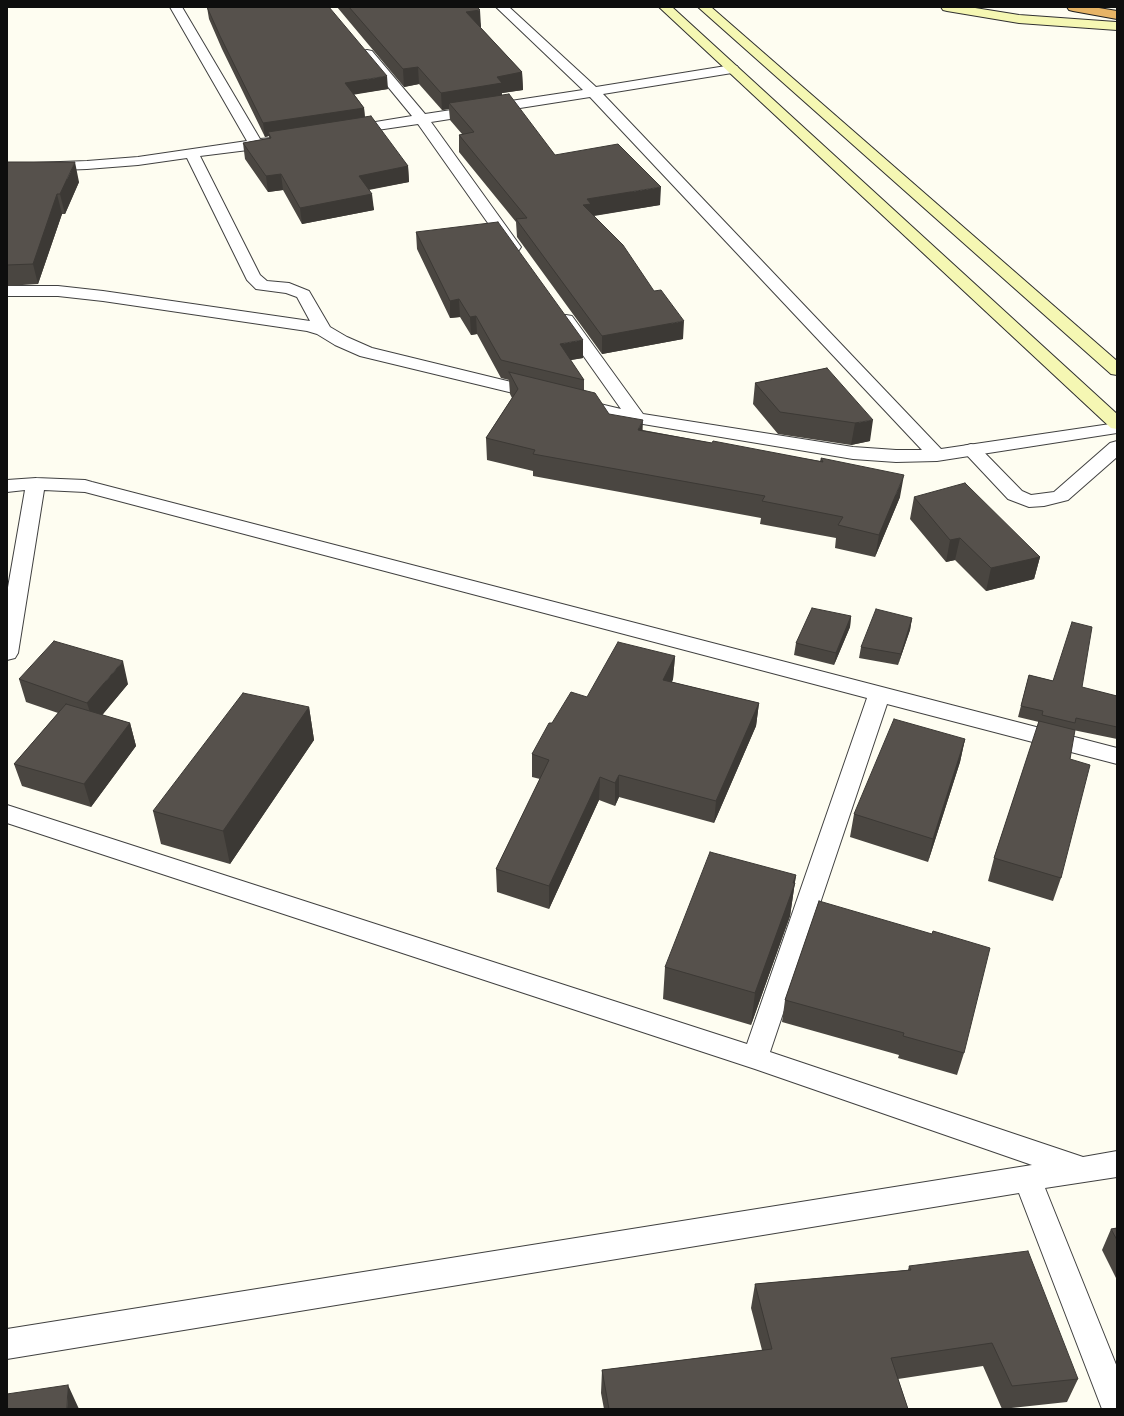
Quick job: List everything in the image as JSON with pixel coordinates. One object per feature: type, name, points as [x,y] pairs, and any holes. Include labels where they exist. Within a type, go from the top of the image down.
[{"type":"highway","points":[[1073,7],[1117,22]]},
{"type":"main road","points":[[664,7],[718,57],[736,59],[756,52]]},
{"type":"main road","points":[[704,7],[1117,370]]},
{"type":"main road","points":[[947,7],[1019,19],[1117,22]]},
{"type":"main road","points":[[1013,7],[1117,22]]},
{"type":"main road","points":[[736,59],[1117,424]]},
{"type":"street","points":[[176,7],[256,145]]},
{"type":"street","points":[[502,7],[593,92],[937,455]]},
{"type":"street","points":[[358,42],[422,119],[522,259]]},
{"type":"street","points":[[335,133],[593,92],[736,59]]},
{"type":"street","points":[[7,168],[88,165],[192,154],[288,140]]},
{"type":"street","points":[[192,154],[253,277],[262,286],[289,288],[304,294],[323,330]]},
{"type":"street","points":[[7,291],[58,292],[103,296],[323,330],[341,341],[366,352],[637,418],[853,453],[896,456],[937,455],[1117,428]]},
{"type":"street","points":[[559,310],[637,418]]},
{"type":"street","points":[[971,450],[1015,495],[1029,500],[1044,500],[1061,496],[1117,447]]},
{"type":"street","points":[[7,486],[36,484],[85,486],[1117,756]]},
{"type":"street","points":[[7,654],[36,484]]},
{"type":"street","points":[[755,1058],[880,693]]},
{"type":"street","points":[[7,814],[755,1058],[1081,1169]]},
{"type":"street","points":[[7,1344],[1117,1164]]},
{"type":"street","points":[[1027,1178],[1117,1406]]},
{"type":"building","points":[[207,7],[329,7],[387,76],[345,83],[364,108],[263,123]]},
{"type":"building","points":[[349,7],[477,7],[480,10],[466,12],[522,72],[497,77],[502,83],[441,93],[418,67],[403,69]]},
{"type":"building","points":[[509,94],[555,155],[618,144],[661,187],[587,199],[591,204],[583,205],[623,245],[654,291],[661,290],[684,321],[602,336],[516,219],[527,218],[459,135],[474,132],[449,103]]},
{"type":"building","points":[[371,116],[408,166],[359,176],[372,194],[300,208],[281,174],[266,176],[243,143],[271,138],[268,132]]},
{"type":"building","points":[[7,162],[75,162],[60,194],[57,194],[33,264],[7,265]]},
{"type":"building","points":[[498,222],[583,340],[560,344],[584,380],[501,360],[476,316],[470,317],[459,299],[450,301],[416,232]]},
{"type":"building","points":[[827,368],[873,420],[855,423],[780,412],[755,383]]},
{"type":"building","points":[[509,372],[595,393],[609,414],[643,420],[638,430],[712,443],[713,441],[823,462],[821,458],[904,475],[879,535],[838,525],[843,517],[762,501],[765,496],[533,454],[535,450],[486,438],[518,389]]},
{"type":"building","points":[[965,483],[1040,557],[991,568],[960,538],[950,540],[914,497]]},
{"type":"building","points":[[812,608],[851,616],[836,653],[796,643]]},
{"type":"building","points":[[876,609],[912,618],[901,654],[861,647]]},
{"type":"building","points":[[1072,622],[1092,627],[1082,687],[1117,696],[1117,727],[1076,718],[1075,723],[1042,715],[1043,711],[1021,706],[1029,675],[1053,681]]},
{"type":"building","points":[[54,641],[123,661],[87,703],[19,679]]},
{"type":"building","points":[[618,642],[675,656],[663,680],[759,703],[716,801],[619,775],[615,783],[600,777],[549,886],[496,869],[549,760],[532,754],[549,723],[552,723],[571,692],[587,697]]},
{"type":"building","points":[[243,693],[309,707],[223,831],[153,811]]},
{"type":"building","points":[[66,704],[130,723],[84,784],[14,764]]},
{"type":"building","points":[[894,719],[965,739],[933,839],[854,814]]},
{"type":"building","points":[[1039,721],[1075,730],[1070,759],[1090,765],[1061,878],[994,858]]},
{"type":"building","points":[[710,852],[796,875],[793,883],[795,883],[755,993],[665,967]]},
{"type":"building","points":[[819,901],[932,934],[933,931],[990,948],[964,1053],[903,1036],[904,1033],[785,1000]]},
{"type":"building","points":[[1117,1228],[1117,1240],[1111,1229]]},
{"type":"building","points":[[1028,1251],[1078,1379],[1012,1386],[992,1343],[891,1358],[908,1409],[609,1409],[602,1370],[772,1349],[755,1284],[911,1270],[909,1266]]},
{"type":"building","points":[[68,1385],[67,1409],[7,1409],[7,1394]]}]
